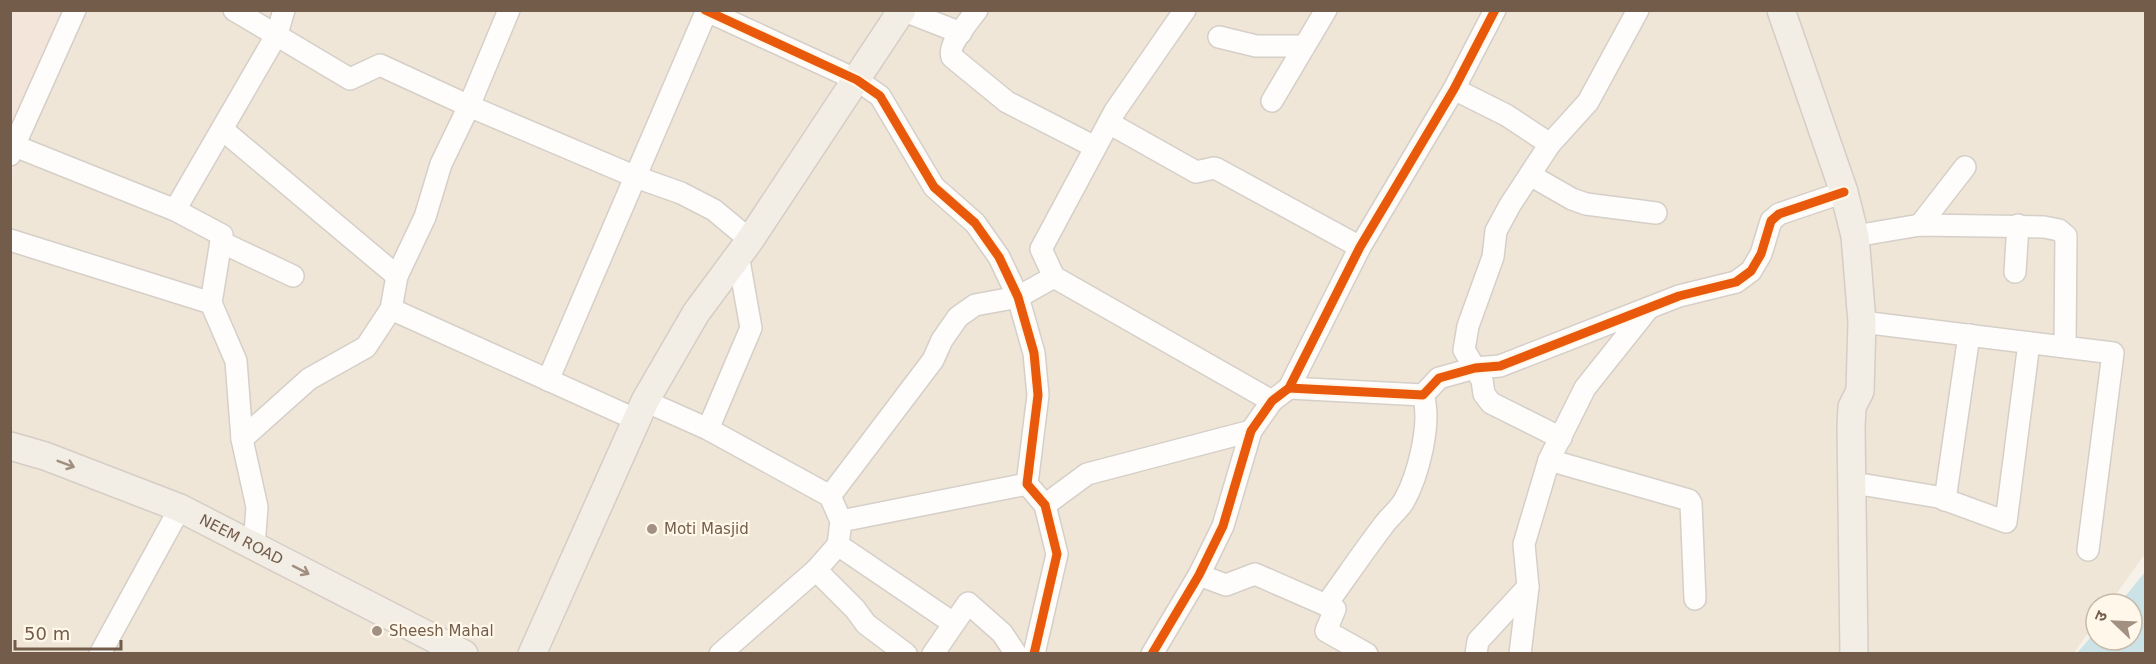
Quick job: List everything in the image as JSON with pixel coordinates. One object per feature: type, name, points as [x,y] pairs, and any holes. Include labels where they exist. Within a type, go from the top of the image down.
[{"type":"main road","points":[[532,654],[641,411],[696,313],[744,248],[902,10]]},
{"type":"main road","points":[[1781,10],[1844,192],[1856,236],[1862,322],[1860,391],[1866,404],[1859,486],[1854,654]]},
{"type":"main road","name":"NEEM ROAD","points":[[10,446],[45,456],[180,508],[464,654]]},
{"type":"main road","points":[[1859,486],[1871,654]]},
{"type":"street","points":[[75,10],[13,151],[175,210],[222,235],[211,303],[236,362],[242,439],[257,507],[254,546]]},
{"type":"street","points":[[234,10],[350,79],[380,65],[469,106],[636,177],[681,193],[714,210],[744,248],[751,328],[708,429]]},
{"type":"street","points":[[175,210],[277,34],[284,10]]},
{"type":"street","points":[[242,439],[309,379],[366,347],[391,309],[397,276],[425,217],[441,164],[469,106],[509,10]]},
{"type":"street","points":[[902,10],[961,33]]},
{"type":"street","points":[[977,10],[952,45],[950,53],[952,57],[1007,102],[1095,147]]},
{"type":"street","points":[[1185,10],[1121,102],[1041,249],[1054,277],[1272,401]]},
{"type":"street","points":[[1272,100],[1326,10]]},
{"type":"street","points":[[1152,654],[1199,575],[1223,526],[1251,431],[1272,401],[1289,388],[1360,247],[1454,88],[1495,10]]},
{"type":"street","points":[[1561,438],[1491,403],[1484,394],[1482,380],[1464,350],[1468,326],[1493,257],[1496,231],[1510,205],[1550,144],[1588,102],[1638,10]]},
{"type":"street","points":[[548,380],[706,11],[857,80],[880,96],[934,187],[975,223],[999,257],[1018,297],[1034,353],[1038,395],[1027,484],[1045,505],[1057,554],[1034,654]]},
{"type":"street","points":[[1219,37],[1256,46],[1304,46]]},
{"type":"street","points":[[1454,88],[1506,115],[1550,144]]},
{"type":"street","points":[[1109,123],[1196,172],[1217,169],[1360,247]]},
{"type":"street","points":[[223,130],[397,276]]},
{"type":"street","points":[[1920,225],[1965,167]]},
{"type":"street","points":[[1530,175],[1586,204],[1656,213]]},
{"type":"street","points":[[1289,388],[1423,395],[1439,378],[1474,368],[1500,366],[1679,296],[1736,282],[1751,271],[1761,254],[1771,221],[1779,214],[1844,192]]},
{"type":"street","points":[[1856,236],[1920,225],[2018,225],[2059,230],[2066,236],[2065,348]]},
{"type":"street","points":[[2015,272],[2018,225]]},
{"type":"street","points":[[10,240],[211,303]]},
{"type":"street","points":[[221,242],[293,276]]},
{"type":"street","points":[[830,496],[933,360],[942,340],[958,317],[975,304],[1018,297],[1054,277]]},
{"type":"street","points":[[391,309],[548,380],[641,411],[708,429],[830,496],[841,521],[838,546],[816,570],[720,654]]},
{"type":"street","points":[[1520,654],[1528,587],[1524,544],[1549,460],[1585,388],[1648,309]]},
{"type":"street","points":[[1862,322],[2113,353],[2088,550]]},
{"type":"street","points":[[1946,500],[1969,335]]},
{"type":"street","points":[[1859,486],[1946,500],[2006,522],[2029,343]]},
{"type":"street","points":[[1326,605],[1384,524],[1403,503],[1419,464],[1424,441],[1426,403],[1423,395]]},
{"type":"street","points":[[1045,505],[1087,474],[1251,431]]},
{"type":"street","points":[[1549,460],[1689,500],[1691,503],[1695,599]]},
{"type":"street","points":[[841,521],[1027,484]]},
{"type":"street","points":[[100,654],[180,508]]},
{"type":"street","points":[[838,546],[953,624]]},
{"type":"street","points":[[816,570],[855,609],[866,624],[906,654]]},
{"type":"street","points":[[1199,575],[1226,585],[1255,574],[1335,609],[1326,631],[1367,654]]},
{"type":"street","points":[[1476,654],[1478,641],[1528,587]]},
{"type":"street","points":[[933,654],[968,603],[1002,633],[1016,654]]},
{"type":"shaded area","points":[[11,11],[2145,11],[2145,554],[2118,592],[2084,592],[2084,639],[2074,653],[11,653]]},
{"type":"shaded area","points":[[11,11],[83,11],[11,187]]},
{"type":"water","points":[[2145,572],[2145,653],[2077,653],[2084,645],[2084,652],[2144,652],[2144,592],[2129,592]]},
{"type":"cycle path","points":[[705,10],[857,80],[880,96],[934,187],[975,223],[999,257],[1018,297],[1034,353],[1038,395],[1027,484],[1045,505],[1057,554],[1034,654]]},
{"type":"cycle path","points":[[1152,654],[1199,575],[1223,526],[1251,431],[1272,401],[1289,388],[1360,247],[1454,89],[1495,10]]},
{"type":"cycle path","points":[[1289,388],[1423,395],[1439,378],[1475,368],[1500,366],[1679,296],[1736,282],[1751,271],[1761,254],[1771,221],[1779,214],[1844,192]]},
{"type":"place","name":"Moti Masjid","points":[[652,529]]},
{"type":"place","name":"Sheesh Mahal","points":[[377,631]]}]
